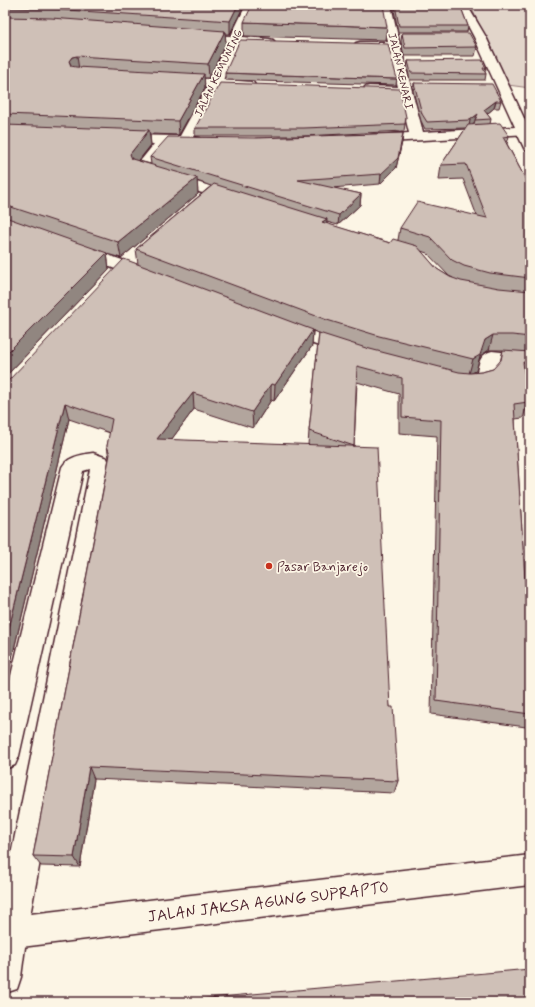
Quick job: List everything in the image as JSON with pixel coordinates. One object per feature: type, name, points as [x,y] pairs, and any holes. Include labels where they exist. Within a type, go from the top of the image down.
[{"type":"street","name":"JALAN KEMUNING","points":[[184,141],[214,84],[251,5]]},
{"type":"street","points":[[374,5],[390,10]]},
{"type":"street","points":[[450,11],[464,9],[480,37],[526,131],[530,147]]},
{"type":"street","name":"JALAN KENARI","points":[[390,10],[396,40],[398,62],[417,137]]},
{"type":"street","points":[[187,37],[282,42]]},
{"type":"street","points":[[464,37],[480,37]]},
{"type":"street","points":[[350,44],[396,40]]},
{"type":"street","points":[[478,62],[491,61]]},
{"type":"street","points":[[398,62],[413,62]]},
{"type":"street","points":[[160,81],[261,86]]},
{"type":"street","points":[[360,89],[405,88],[419,86]]},
{"type":"street","points":[[488,86],[503,86]]},
{"type":"street","points":[[356,139],[526,131]]},
{"type":"street","points":[[109,138],[164,141],[208,141]]},
{"type":"street","points":[[164,141],[140,170],[206,196],[250,203]]},
{"type":"street","points":[[65,245],[160,280]]},
{"type":"street","points":[[268,322],[364,356]]},
{"type":"street","points":[[448,378],[469,382],[481,379],[486,375],[488,362],[492,358],[530,361]]},
{"type":"street","points":[[5,756],[73,467],[81,462],[93,460],[100,463],[102,470],[8,932],[5,977]]},
{"type":"street","points":[[44,593],[78,591]]},
{"type":"street","name":"JALAN JAKSA AGUNG SUPRAPTO","points":[[8,932],[530,870]]},
{"type":"shaded area","points":[[470,5],[530,5],[530,88],[508,85]]},
{"type":"building","points":[[5,5],[238,5],[230,21],[52,9],[5,8]]},
{"type":"building","points":[[252,5],[383,5],[387,27],[244,22]]},
{"type":"building","points":[[395,5],[460,5],[468,26],[399,26]]},
{"type":"building","points":[[5,17],[51,18],[225,31],[208,64],[77,56],[72,57],[69,61],[71,66],[76,67],[204,74],[178,121],[5,114]]},
{"type":"building","points":[[402,33],[469,33],[477,47],[405,48]]},
{"type":"building","points":[[240,40],[388,44],[397,79],[225,73]]},
{"type":"building","points":[[482,60],[486,68],[483,68],[486,74],[411,73],[408,61]]},
{"type":"building","points":[[220,83],[400,89],[406,117],[405,124],[304,128],[195,128]]},
{"type":"building","points":[[414,83],[492,84],[501,101],[496,101],[484,110],[491,119],[475,120],[478,114],[470,120],[427,122],[422,114]]},
{"type":"building","points":[[500,123],[509,136],[503,137],[526,180],[530,181],[530,278],[490,273],[464,266],[452,260],[430,237],[400,228],[417,202],[487,218],[466,164],[441,165],[468,125]]},
{"type":"building","points":[[5,125],[149,130],[130,154],[132,159],[197,178],[118,242],[5,205]]},
{"type":"building","points":[[403,133],[398,158],[381,174],[298,180],[361,194],[339,215],[150,157],[168,137],[257,138]]},
{"type":"building","points":[[214,184],[327,219],[322,222],[390,243],[393,239],[417,246],[437,269],[450,277],[461,281],[499,288],[530,291],[530,337],[493,335],[485,340],[480,355],[473,359],[379,336],[327,320],[136,249]]},
{"type":"building","points":[[5,217],[107,253],[5,355]]},
{"type":"building","points":[[124,259],[313,330],[275,385],[271,384],[252,412],[193,393],[157,439],[377,447],[390,707],[393,707],[398,781],[89,767],[74,857],[33,856],[110,454],[107,446],[112,419],[65,403],[5,644],[5,382],[8,381]]},
{"type":"building","points":[[319,333],[366,348],[459,372],[470,373],[493,369],[501,360],[503,350],[530,352],[530,363],[523,362],[528,402],[514,404],[530,658],[530,714],[436,701],[441,420],[402,417],[402,378],[357,366],[354,446],[309,431]]},
{"type":"building","points":[[530,969],[530,1002],[164,1002]]},
{"type":"place","name":"Pasar Banjarejo","points":[[269,566]]}]
